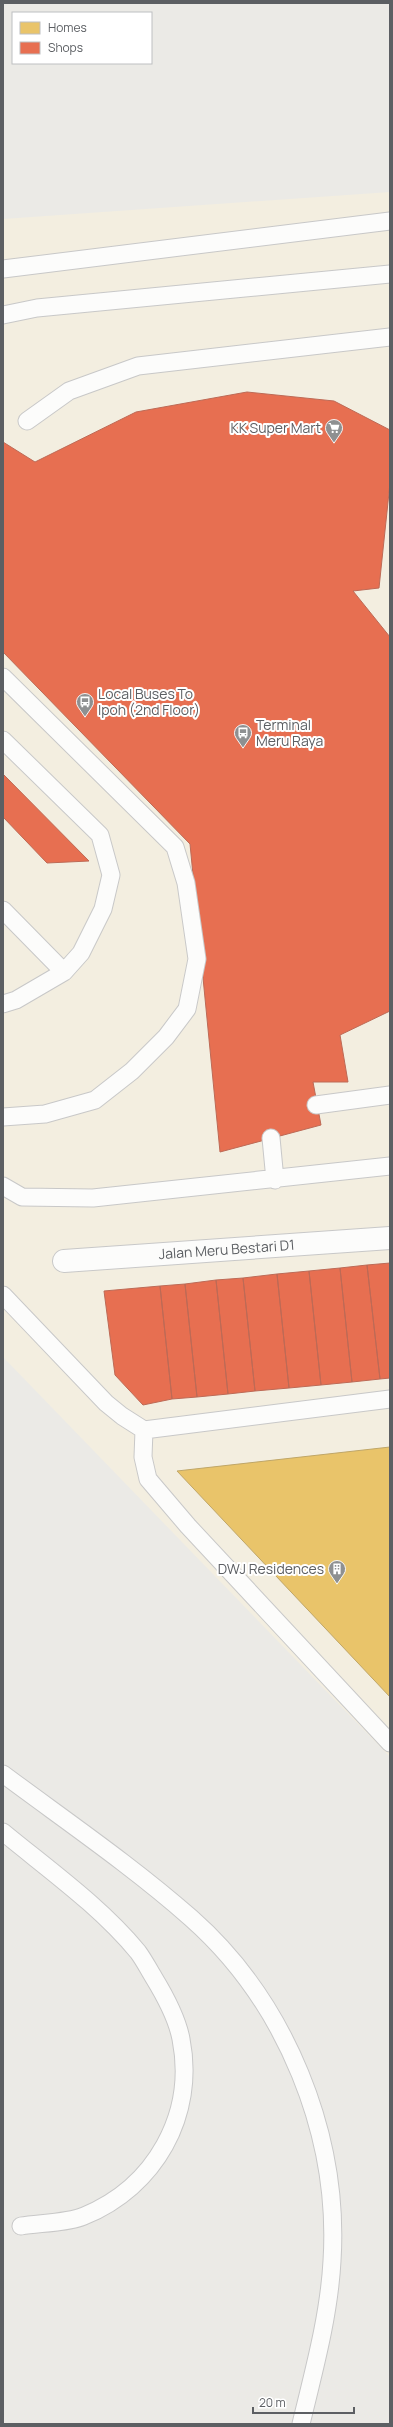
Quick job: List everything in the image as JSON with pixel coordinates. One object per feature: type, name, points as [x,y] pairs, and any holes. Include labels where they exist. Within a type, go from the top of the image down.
[{"type":"street","name":"Jalan Meru Bestari D1","points":[[64,1261],[390,1238]]},
{"type":"lane","points":[[3,269],[390,221]]},
{"type":"lane","points":[[3,315],[37,308],[390,274]]},
{"type":"lane","points":[[27,421],[69,391],[138,366],[390,336]]},
{"type":"lane","points":[[3,677],[175,847],[186,883],[197,959],[187,1009],[166,1037],[132,1071],[95,1100],[45,1114],[3,1117]]},
{"type":"lane","points":[[3,740],[100,835],[111,875],[103,909],[81,953],[64,972],[16,1000],[3,1004]]},
{"type":"lane","points":[[3,910],[64,972]]},
{"type":"lane","points":[[316,1105],[390,1095]]},
{"type":"lane","points":[[271,1138],[276,1180]]},
{"type":"lane","points":[[3,1186],[22,1196],[93,1198],[276,1180],[390,1166]]},
{"type":"lane","points":[[3,1295],[106,1403],[144,1430],[390,1399]]},
{"type":"lane","points":[[144,1430],[143,1457],[148,1479],[188,1526],[390,1743]]},
{"type":"lane","points":[[3,1774],[191,1919],[224,1951],[253,1988],[282,2034],[302,2078],[320,2134],[331,2198],[332,2261],[324,2326],[302,2424]]},
{"type":"lane","points":[[3,1832],[102,1913],[139,1953],[166,1998],[181,2038],[184,2084],[172,2134],[148,2171],[118,2198],[82,2217],[21,2226]]},
{"type":"shaded area","points":[[390,192],[390,1757],[3,1357],[3,219]]},
{"type":"building: Homes","name":"DWJ Residences","points":[[390,1447],[390,1697],[177,1471]]},
{"type":"building: Shops","name":"Terminal Meru Raya","points":[[247,392],[334,401],[390,430],[390,483],[379,588],[353,591],[390,637],[390,1011],[340,1035],[348,1082],[313,1082],[321,1125],[220,1152],[190,844],[3,652],[3,442],[35,462],[136,412]]},
{"type":"building: Shops","points":[[3,774],[89,861],[47,863],[3,817]]},
{"type":"building: Shops","points":[[390,1263],[390,1378],[380,1379],[367,1265]]},
{"type":"building: Shops","points":[[367,1265],[380,1379],[352,1382],[340,1268]]},
{"type":"building: Shops","points":[[340,1268],[352,1382],[321,1385],[309,1271]]},
{"type":"building: Shops","points":[[309,1271],[321,1385],[289,1388],[277,1274]]},
{"type":"building: Shops","points":[[277,1274],[289,1388],[255,1391],[243,1278]]},
{"type":"building: Shops","points":[[243,1278],[255,1391],[228,1394],[216,1280]]},
{"type":"building: Shops","points":[[216,1280],[228,1394],[197,1397],[185,1284]]},
{"type":"building: Shops","points":[[185,1284],[197,1397],[172,1399],[160,1286]]},
{"type":"building: Shops","points":[[160,1286],[172,1399],[143,1405],[115,1375],[104,1291]]},
{"type":"place","name":"KK Super Mart","points":[[334,443]]},
{"type":"place","name":"Local Buses To Ipoh (2nd Floor)","points":[[85,717]]},
{"type":"place","name":"Terminal Meru Raya","points":[[243,748]]},
{"type":"place","name":"DWJ Residences","points":[[337,1584]]}]
